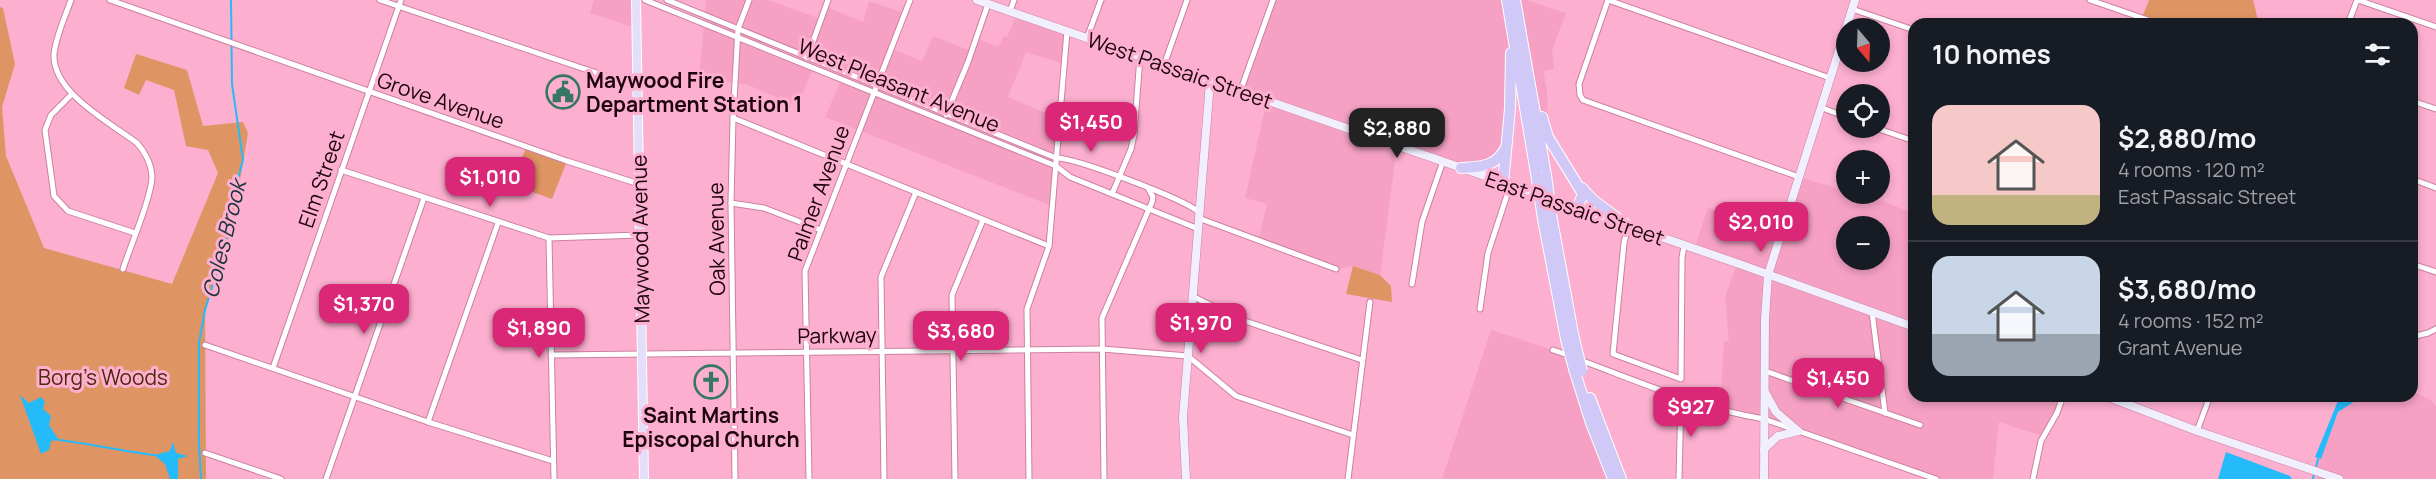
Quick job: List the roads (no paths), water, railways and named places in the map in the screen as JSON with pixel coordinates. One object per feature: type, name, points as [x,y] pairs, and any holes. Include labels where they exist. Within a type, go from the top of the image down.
[{"type":"highway","points":[[1507,0],[1541,174]]},
{"type":"highway","points":[[1515,0],[1548,219],[1570,339],[1594,431],[1613,479]]},
{"type":"highway","points":[[1506,184],[1513,32]]},
{"type":"highway","points":[[1523,49],[1548,137],[1584,194],[1576,208]]},
{"type":"highway","points":[[1461,168],[1488,165],[1496,161],[1503,155],[1508,144]]},
{"type":"highway","points":[[1580,186],[1593,200],[1628,226]]},
{"type":"highway","points":[[1578,370],[1621,479]]},
{"type":"main road","name":"Maywood Avenue","points":[[636,0],[644,479]]},
{"type":"main road","name":"West Passaic Street","points":[[977,0],[1383,140]]},
{"type":"main road","points":[[1764,479],[1768,274],[1855,0]]},
{"type":"main road","points":[[1186,479],[1184,417],[1210,82]]},
{"type":"main road","name":"East Passaic Street","points":[[1383,140],[1768,274]]},
{"type":"main road","points":[[1768,274],[1908,325]]},
{"type":"main road","points":[[1765,390],[1776,412],[1798,431]]},
{"type":"main road","points":[[2129,402],[2197,431],[2339,479]]},
{"type":"main road","points":[[1764,448],[1778,436],[1798,431]]},
{"type":"street","points":[[71,0],[54,53],[56,71],[60,80],[72,94],[136,143],[148,158],[152,183],[123,269]]},
{"type":"street","name":"Grove Avenue","points":[[110,0],[368,92],[639,184]]},
{"type":"street","points":[[380,0],[399,3],[638,87]]},
{"type":"street","name":"West Pleasant Avenue","points":[[645,0],[1056,166],[1070,177],[1196,228],[1201,219],[1199,210],[1146,187],[1079,161],[1056,158],[667,0]]},
{"type":"street","name":"Oak Avenue","points":[[735,479],[731,203],[733,118],[738,29],[749,0]]},
{"type":"street","points":[[804,65],[828,0]]},
{"type":"street","name":"Palmer Avenue","points":[[809,479],[805,272],[910,0]]},
{"type":"street","points":[[1010,11],[1014,0]]},
{"type":"street","points":[[1087,38],[1101,0]]},
{"type":"street","points":[[1164,65],[1187,0]]},
{"type":"street","points":[[1240,92],[1273,0]]},
{"type":"street","points":[[1799,177],[1588,103],[1580,95],[1579,84],[1608,0],[1830,78]]},
{"type":"street","points":[[2090,0],[2142,18]]},
{"type":"street","points":[[2350,18],[2357,0],[2410,18]]},
{"type":"street","name":"Elm Street","points":[[273,368],[399,3]]},
{"type":"street","points":[[944,121],[988,4]]},
{"type":"street","points":[[1852,9],[1908,28]]},
{"type":"street","points":[[2418,21],[2436,27]]},
{"type":"street","points":[[1029,479],[1029,299],[1042,271],[1049,246],[1067,31]]},
{"type":"street","points":[[1112,194],[1134,135],[1140,57]]},
{"type":"street","points":[[72,94],[51,115],[45,130],[54,196],[68,211],[135,233]]},
{"type":"street","points":[[2418,103],[2436,109]]},
{"type":"street","points":[[1820,107],[1836,113]]},
{"type":"street","points":[[733,118],[1049,246]]},
{"type":"street","points":[[1890,133],[1908,139]]},
{"type":"street","points":[[1412,284],[1422,222],[1443,161]]},
{"type":"street","points":[[341,170],[549,238],[640,235]]},
{"type":"street","points":[[2418,181],[2436,188]]},
{"type":"street","points":[[1480,309],[1488,253],[1506,184]]},
{"type":"street","points":[[1104,479],[1102,318],[1153,197],[1146,187]]},
{"type":"street","points":[[884,479],[881,277],[916,192]]},
{"type":"street","points":[[326,479],[424,198]]},
{"type":"street","points":[[731,203],[764,208],[821,230]]},
{"type":"street","name":"West Pleasant Avenue","points":[[1201,219],[1336,269]]},
{"type":"street","points":[[955,479],[952,295],[983,220]]},
{"type":"street","points":[[428,422],[498,223]]},
{"type":"street","points":[[1628,226],[1624,243],[1613,354],[1681,378],[1684,246]]},
{"type":"street","points":[[549,238],[554,479]]},
{"type":"street","points":[[2418,266],[2436,272]]},
{"type":"street","points":[[1194,297],[1239,319],[1362,360]]},
{"type":"street","points":[[1348,479],[1370,302]]},
{"type":"street","points":[[1872,312],[1885,413]]},
{"type":"street","points":[[2418,336],[2436,328]]},
{"type":"street","points":[[205,345],[428,422],[553,461]]},
{"type":"street","name":"Parkway","points":[[551,355],[1102,349],[1188,356]]},
{"type":"street","points":[[1553,350],[1681,397],[1739,415],[1764,419],[1936,479]]},
{"type":"street","points":[[1188,356],[1236,396],[1353,435]]},
{"type":"street","points":[[1765,371],[1920,426]]},
{"type":"street","points":[[1679,479],[1681,397]]},
{"type":"street","points":[[2033,479],[2041,441],[2059,402]]},
{"type":"street","points":[[2197,431],[2208,402]]},
{"type":"street","points":[[206,453],[282,479]]},
{"type":"water","points":[[20,395],[29,403],[41,397],[45,402],[43,409],[51,416],[49,425],[59,440],[51,441],[49,450],[41,454]]},
{"type":"water","points":[[2338,402],[2354,402],[2338,412],[2321,459],[2315,457]]},
{"type":"water","points":[[173,442],[176,453],[188,456],[178,459],[178,479],[170,479],[165,464],[154,455],[170,451]]},
{"type":"water","points":[[2226,452],[2290,476],[2292,479],[2218,479]]},
{"type":"waterway","name":"Coles Brook","points":[[201,479],[199,343],[205,310],[227,239],[228,216],[243,160],[232,84],[231,0]]},
{"type":"waterway","points":[[59,440],[154,455]]},
{"type":"waterway","points":[[2316,467],[2318,459]]},
{"type":"waterway","points":[[2313,479],[2314,473]]},
{"type":"place","name":"Maywood Fire Department Station 1","points":[[563,92]]},
{"type":"place","name":"Saint Martins Episcopal Church","points":[[711,382]]},
{"type":"park label","name":"Borg's Woods","points":[[103,377]]}]
